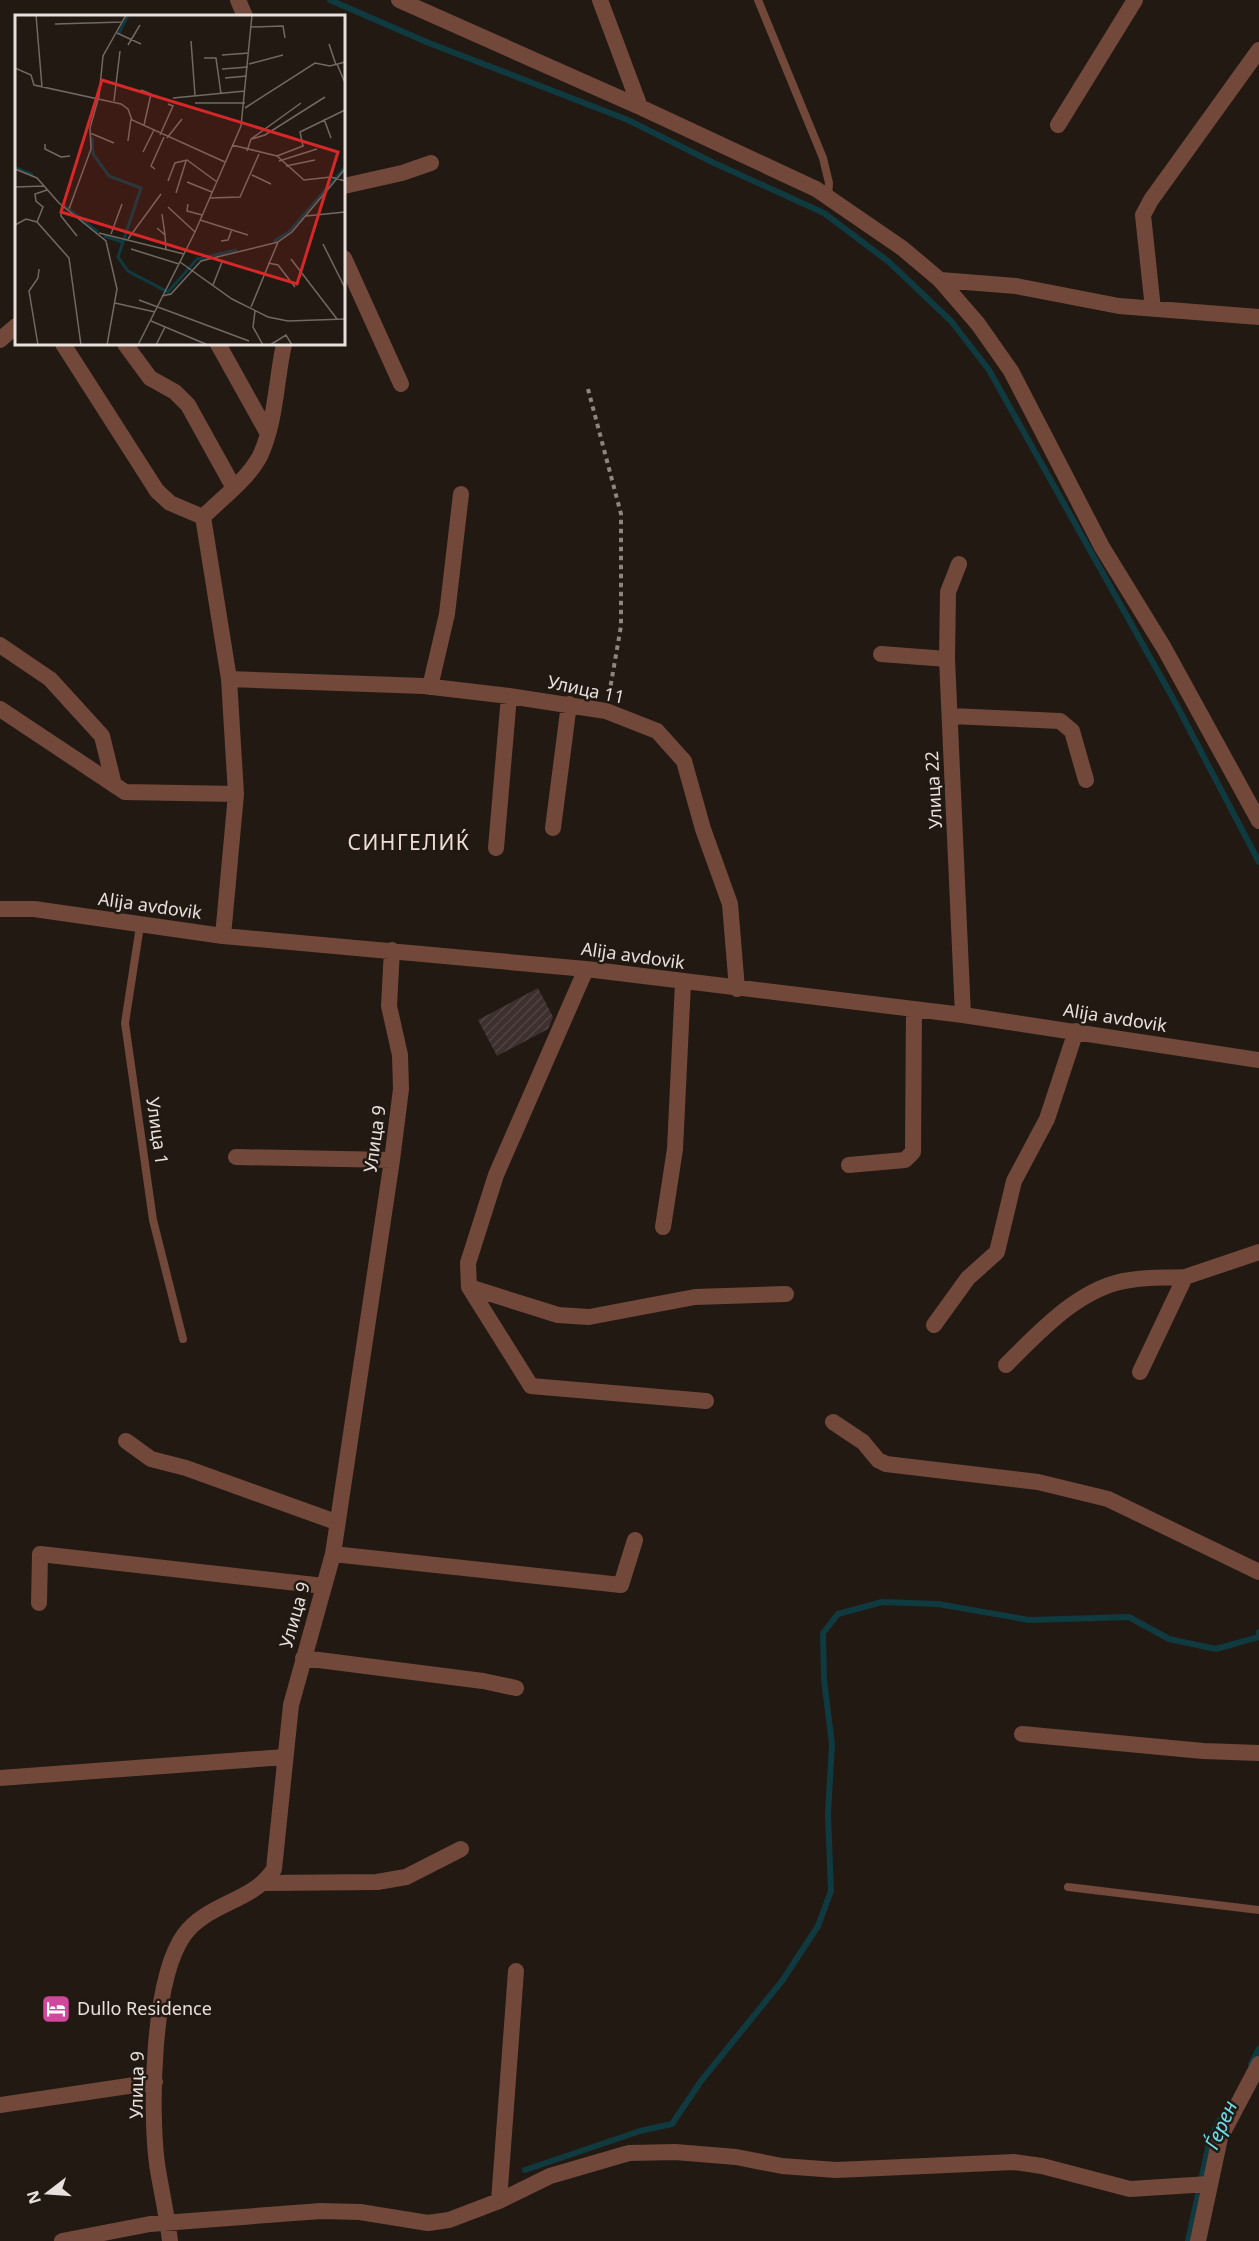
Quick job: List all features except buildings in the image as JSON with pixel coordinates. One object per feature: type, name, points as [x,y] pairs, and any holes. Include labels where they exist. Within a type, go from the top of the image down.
[{"type":"street","points":[[238,0],[245,15]]},
{"type":"street","points":[[399,0],[640,107],[816,189],[902,248],[940,280],[978,324],[1011,371],[1102,547],[1164,648],[1259,821]]},
{"type":"street","points":[[600,0],[640,107]]},
{"type":"street","points":[[1058,125],[1135,0]]},
{"type":"street","points":[[1153,309],[1143,215],[1151,200],[1259,50]]},
{"type":"street","points":[[345,186],[402,173],[430,163]]},
{"type":"street","points":[[345,260],[401,384]]},
{"type":"street","points":[[940,280],[1016,286],[1119,306],[1259,317]]},
{"type":"street","points":[[0,340],[15,327]]},
{"type":"street","points":[[64,345],[157,491],[171,503],[203,517]]},
{"type":"street","points":[[126,345],[150,378],[175,392],[188,405],[234,488]]},
{"type":"street","points":[[219,345],[267,432]]},
{"type":"street","points":[[203,517],[234,488],[259,457],[267,432],[284,345]]},
{"type":"street","points":[[430,687],[447,614],[461,494]]},
{"type":"street","points":[[203,517],[230,680],[236,794],[223,936]]},
{"type":"street","name":"Улица 22","points":[[959,564],[948,592],[947,659],[963,1015]]},
{"type":"street","points":[[0,645],[50,680],[102,736],[114,785]]},
{"type":"street","points":[[881,654],[947,659]]},
{"type":"street","name":"Улица 11","points":[[230,680],[430,687],[509,696],[606,711],[657,731],[684,761],[703,829],[730,904],[737,989]]},
{"type":"street","points":[[496,848],[509,696]]},
{"type":"street","points":[[553,828],[569,704]]},
{"type":"street","points":[[0,709],[125,792],[236,794]]},
{"type":"street","points":[[950,716],[1060,721],[1072,731],[1086,780]]},
{"type":"street","name":"Alija avdovik","points":[[0,909],[34,909],[140,926],[223,936],[586,969],[683,983],[963,1015],[1259,1060]]},
{"type":"street","name":"Улица 9","points":[[170,2241],[157,2163],[155,2082],[164,1991],[183,1936],[216,1907],[266,1883],[274,1869],[291,1705],[333,1554],[392,1160],[401,1089],[400,1055],[389,1006],[392,950]]},
{"type":"street","points":[[586,969],[496,1175],[468,1263],[469,1287],[531,1386],[706,1401]]},
{"type":"street","points":[[663,1227],[675,1149],[683,983]]},
{"type":"street","points":[[849,1165],[905,1160],[913,1152],[914,1009]]},
{"type":"street","points":[[934,1325],[968,1278],[997,1252],[1014,1181],[1047,1119],[1076,1031]]},
{"type":"street","points":[[236,1156],[392,1160]]},
{"type":"street","points":[[1006,1365],[1056,1316],[1100,1290],[1128,1280],[1185,1277],[1259,1252]]},
{"type":"street","points":[[1140,1372],[1185,1277]]},
{"type":"street","points":[[469,1287],[558,1315],[589,1317],[695,1297],[786,1294]]},
{"type":"street","points":[[833,1422],[863,1442],[878,1460],[886,1464],[1038,1482],[1108,1499],[1259,1572]]},
{"type":"street","points":[[126,1441],[151,1459],[186,1468],[336,1522]]},
{"type":"street","points":[[333,1554],[621,1585],[635,1539]]},
{"type":"street","points":[[39,1603],[40,1554],[324,1586]]},
{"type":"street","points":[[303,1658],[483,1681],[516,1688]]},
{"type":"street","points":[[1022,1734],[1203,1751],[1259,1753]]},
{"type":"street","points":[[0,1778],[285,1757]]},
{"type":"street","points":[[266,1883],[377,1882],[406,1877],[461,1849]]},
{"type":"street","points":[[499,2201],[516,1971]]},
{"type":"street","points":[[1198,2241],[1220,2138],[1259,2064]]},
{"type":"street","points":[[0,2105],[155,2082]]},
{"type":"street","points":[[62,2241],[150,2224],[321,2211],[360,2212],[428,2223],[449,2220],[499,2201],[550,2176],[629,2153],[663,2152],[736,2157],[782,2166],[836,2170],[1014,2162],[1041,2166],[1130,2189],[1209,2184]]},
{"type":"lane","points":[[758,0],[823,158],[829,183],[828,198]]},
{"type":"lane","name":"Улица 1","points":[[140,926],[125,1023],[153,1220],[183,1339]]},
{"type":"lane","points":[[1068,1887],[1259,1910]]},
{"type":"path","points":[[588,389],[621,514],[621,626],[606,711]]},
{"type":"waterway","points":[[330,0],[429,43],[628,120],[712,162],[824,213],[889,262],[951,321],[989,370],[1175,702],[1259,862]]},
{"type":"waterway","points":[[525,2170],[640,2131],[672,2124],[701,2081],[782,1981],[818,1926],[831,1891],[828,1814],[832,1744],[824,1680],[823,1633],[838,1614],[882,1602],[938,1604],[1029,1620],[1129,1617],[1169,1639],[1216,1649],[1259,1637],[1259,1632]]},
{"type":"waterway","name":"Ѓерен","points":[[1251,2064],[1259,2049]]},
{"type":"waterway","name":"Ѓерен","points":[[1188,2241],[1210,2139],[1221,2118]]},
{"type":"place","name":"Dullo Residence","points":[[56,2009]]},
{"type":"district","name":"СИНГЕЛИЌ","points":[[409,843]]}]
